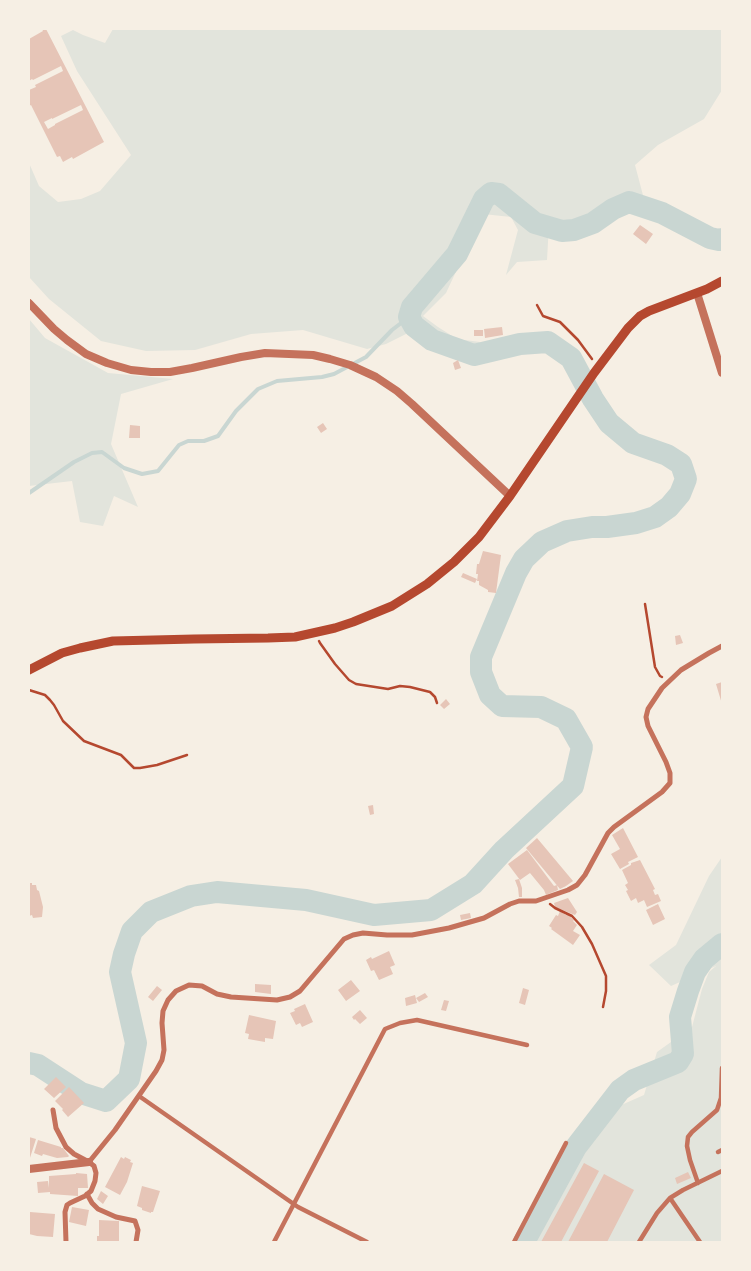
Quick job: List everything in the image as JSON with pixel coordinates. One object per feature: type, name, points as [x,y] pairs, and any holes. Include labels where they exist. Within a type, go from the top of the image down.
[{"type":"main road","points":[[29,670],[62,653],[113,641],[295,637],[353,622],[392,606],[427,584],[454,562],[492,521],[596,369],[640,316],[722,281]]},
{"type":"street","points":[[697,293],[722,373]]},
{"type":"street","points":[[29,303],[54,329],[86,354],[131,370],[170,372],[265,353],[312,355],[350,365],[368,373],[397,391],[510,496]]},
{"type":"street","points":[[29,1169],[89,1162],[140,1096],[162,1060],[164,1050],[163,1011],[168,1000],[176,991],[189,985],[202,986],[217,994],[231,997],[276,1000],[290,997],[300,991],[344,939],[353,935],[363,933],[412,935],[449,928],[484,918],[510,904],[519,901],[536,901],[577,885],[585,875],[608,833],[662,792],[670,783],[670,773],[648,726],[646,717],[648,710],[662,688],[682,670],[722,646]]},
{"type":"street","points":[[274,1242],[385,1029],[417,1020],[527,1044]]},
{"type":"street","points":[[698,1183],[690,1160],[687,1146],[688,1138],[692,1132],[717,1110],[721,1098],[722,1068]]},
{"type":"street","points":[[140,1096],[294,1204],[367,1242]]},
{"type":"street","points":[[53,1110],[56,1128],[66,1147],[94,1166],[96,1173],[91,1191],[70,1203],[65,1212],[66,1242]]},
{"type":"street","points":[[514,1242],[566,1143]]},
{"type":"street","points":[[639,1242],[657,1213],[670,1198],[722,1171]]},
{"type":"street","points":[[87,1194],[98,1209],[116,1217],[135,1221],[138,1230],[136,1242]]},
{"type":"street","points":[[670,1198],[700,1242]]},
{"type":"path","points":[[537,305],[542,316],[560,322],[578,340],[591,358],[596,369]]},
{"type":"path","points":[[645,604],[655,667],[660,676],[669,682]]},
{"type":"path","points":[[317,632],[320,644],[349,680],[356,684],[382,689],[400,686],[430,692],[437,703]]},
{"type":"path","points":[[29,690],[50,700],[63,721],[84,741],[121,755],[134,768],[157,765],[187,755]]},
{"type":"path","points":[[543,898],[555,908],[572,916],[582,927],[592,944],[606,976],[603,1007]]},
{"type":"shaded area","points":[[113,29],[722,29],[722,90],[704,119],[658,145],[635,165],[644,199],[588,223],[549,224],[547,260],[517,262],[506,275],[518,230],[511,217],[483,214],[446,293],[423,316],[457,339],[480,342],[475,348],[447,342],[418,328],[386,344],[367,349],[303,330],[251,334],[195,350],[146,351],[101,341],[49,299],[29,277],[29,163],[39,186],[58,202],[81,199],[100,191],[131,155],[77,71],[61,36],[73,30],[105,43]]},
{"type":"shaded area","points":[[29,319],[45,338],[108,373],[173,379],[121,394],[111,444],[138,507],[114,496],[103,526],[80,522],[72,481],[29,486]]},
{"type":"shaded area","points":[[722,857],[722,1242],[530,1242],[578,1149],[610,1110],[644,1095],[657,1052],[692,1027],[702,989],[709,972],[716,966],[671,986],[649,965],[676,945],[709,876]]},
{"type":"building","points":[[42,29],[46,29],[104,142],[73,159],[72,157],[63,162],[60,156],[57,157],[31,105],[29,106],[29,90],[63,71],[61,66],[29,81],[29,39],[43,31]],"holes":[[[81,105],[83,110],[48,129],[44,122]]]},
{"type":"building","points":[[640,225],[653,234],[646,244],[633,234]]},
{"type":"building","points":[[502,327],[503,335],[485,338],[484,329]]},
{"type":"building","points":[[474,330],[483,330],[483,336],[474,336]]},
{"type":"building","points":[[458,360],[461,368],[455,370],[453,363]]},
{"type":"building","points":[[323,423],[327,429],[321,433],[317,427]]},
{"type":"building","points":[[130,425],[140,426],[140,438],[129,438]]},
{"type":"building","points":[[483,551],[501,555],[496,593],[488,592],[477,581],[477,564],[479,564]]},
{"type":"building","points":[[463,573],[477,579],[475,583],[461,577]]},
{"type":"building","points":[[680,635],[683,643],[676,645],[675,636]]},
{"type":"building","points":[[722,682],[722,704],[716,684]]},
{"type":"building","points":[[446,699],[450,704],[444,709],[440,705]]},
{"type":"building","points":[[373,805],[374,814],[370,815],[368,806]]},
{"type":"building","points":[[623,828],[638,857],[620,869],[611,854],[620,849],[612,835]]},
{"type":"building","points":[[537,838],[573,881],[566,886],[560,889],[526,848]]},
{"type":"building","points":[[527,850],[554,886],[557,885],[558,890],[546,895],[530,873],[520,880],[508,864]]},
{"type":"building","points":[[640,860],[655,889],[653,890],[655,895],[658,894],[661,901],[647,907],[644,900],[638,903],[636,898],[631,901],[625,885],[628,883],[622,870],[631,865],[631,863]]},
{"type":"building","points":[[519,879],[522,897],[519,897],[515,880]]},
{"type":"building","points":[[29,883],[36,885],[39,891],[43,907],[42,917],[33,918],[32,915],[29,916]]},
{"type":"building","points":[[568,898],[577,912],[575,915],[555,907],[554,903]]},
{"type":"building","points":[[658,904],[665,919],[653,925],[646,910]]},
{"type":"building","points":[[560,911],[566,915],[566,913],[577,925],[573,931],[580,935],[573,945],[549,926]]},
{"type":"building","points":[[470,913],[471,918],[461,920],[460,915]]},
{"type":"building","points":[[389,951],[395,965],[390,967],[393,974],[379,980],[374,970],[371,971],[366,960]]},
{"type":"building","points":[[351,980],[360,991],[346,1001],[338,990]]},
{"type":"building","points":[[255,984],[271,985],[271,994],[255,992]]},
{"type":"building","points":[[157,986],[162,990],[153,1001],[148,997]]},
{"type":"building","points":[[523,988],[529,990],[525,1005],[519,1003]]},
{"type":"building","points":[[425,993],[428,997],[419,1002],[416,998]]},
{"type":"building","points":[[415,995],[417,1003],[406,1006],[405,998]]},
{"type":"building","points":[[444,1000],[449,1001],[446,1011],[441,1010]]},
{"type":"building","points":[[305,1004],[313,1022],[302,1027],[300,1023],[296,1025],[290,1013]]},
{"type":"building","points":[[360,1010],[367,1018],[360,1024],[352,1017]]},
{"type":"building","points":[[249,1015],[276,1021],[273,1039],[265,1038],[265,1042],[248,1039],[249,1034],[245,1033]]},
{"type":"building","points":[[56,1077],[66,1087],[54,1098],[44,1089]]},
{"type":"building","points":[[69,1087],[84,1103],[68,1117],[55,1101]]},
{"type":"building","points":[[29,1137],[36,1139],[29,1161]]},
{"type":"building","points":[[38,1140],[63,1148],[69,1156],[57,1158],[34,1153]]},
{"type":"building","points":[[121,1157],[131,1160],[130,1162],[133,1163],[127,1182],[120,1195],[105,1187]]},
{"type":"building","points":[[584,1163],[599,1171],[561,1242],[541,1242]]},
{"type":"building","points":[[688,1172],[691,1178],[677,1184],[675,1178]]},
{"type":"building","points":[[76,1173],[87,1174],[88,1188],[78,1188],[78,1196],[50,1194],[50,1192],[38,1193],[37,1182],[48,1181],[49,1188],[49,1176]]},
{"type":"building","points":[[604,1174],[634,1190],[607,1242],[568,1242]]},
{"type":"building","points":[[142,1186],[160,1191],[151,1213],[137,1206]]},
{"type":"building","points":[[101,1191],[108,1196],[103,1204],[97,1199]]},
{"type":"building","points":[[72,1207],[89,1210],[86,1226],[69,1222]]},
{"type":"building","points":[[30,1212],[55,1214],[53,1237],[29,1234]]},
{"type":"building","points":[[99,1220],[119,1221],[119,1242],[97,1242]]},
{"type":"waterway","points":[[29,1063],[38,1065],[81,1093],[106,1101],[129,1079],[136,1043],[120,972],[132,931],[151,912],[191,896],[217,892],[306,900],[374,915],[431,910],[473,884],[504,850],[573,786],[582,747],[566,719],[541,707],[502,706],[490,695],[481,672],[481,657],[516,573],[524,559],[542,542],[567,531],[636,523],[655,517],[669,507],[680,494],[686,479],[681,464],[667,455],[633,443],[609,423],[593,399],[571,358],[548,342],[520,344],[474,355],[432,340],[414,326],[409,317],[412,307],[457,254],[484,199],[491,193],[499,194],[535,223],[562,231],[574,230],[593,223],[613,209],[629,202],[662,213],[710,238],[722,239]]},
{"type":"waterway","points":[[29,493],[74,462],[92,453],[102,452],[124,468],[142,474],[158,471],[179,445],[188,441],[204,441],[218,436],[236,411],[258,389],[277,381],[322,377],[334,374],[366,357],[392,330],[409,317]]},
{"type":"waterway","points":[[524,1242],[576,1147],[620,1090],[634,1080],[678,1062],[683,1054],[680,1017],[695,972],[704,959],[722,944]]}]
